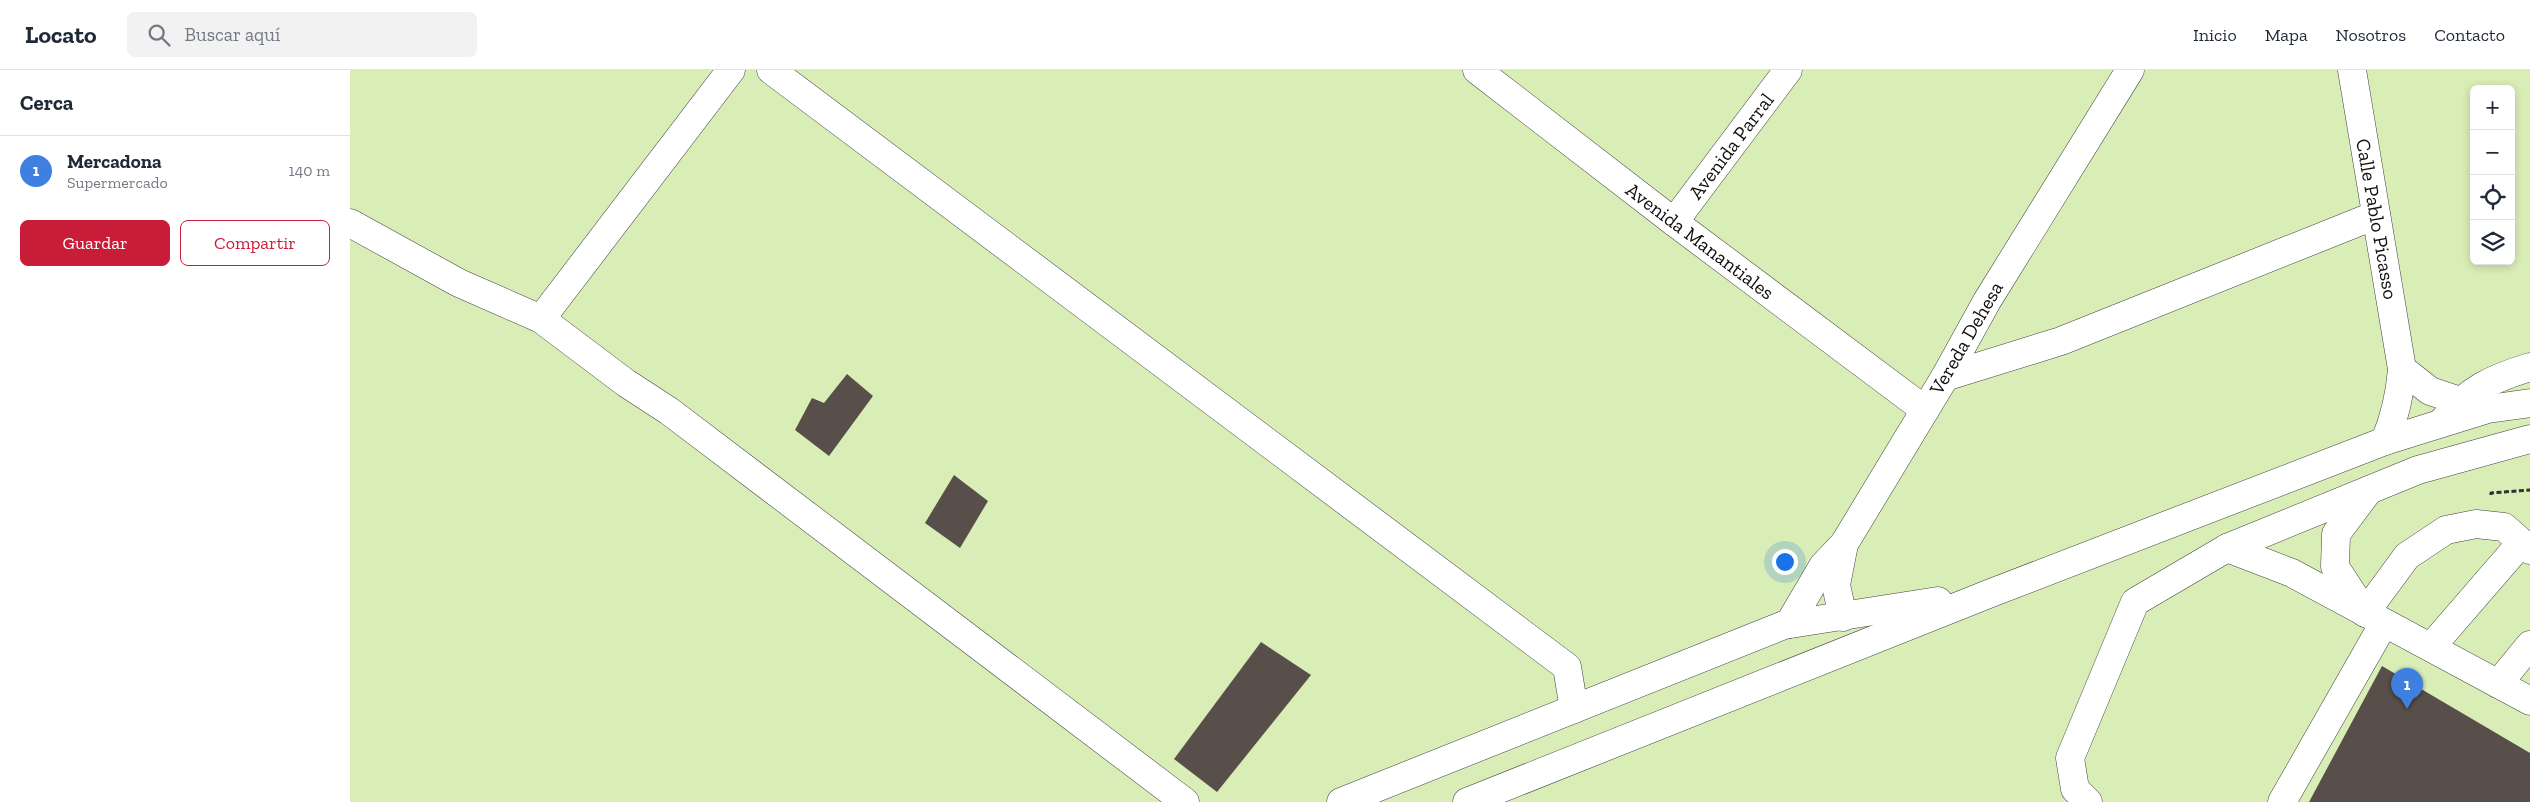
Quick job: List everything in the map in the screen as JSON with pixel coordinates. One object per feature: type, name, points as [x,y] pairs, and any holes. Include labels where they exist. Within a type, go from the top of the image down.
[{"type":"street","points":[[541,319],[731,70]]},
{"type":"street","points":[[770,70],[1567,667],[1574,709]]},
{"type":"street","name":"Avenida Manantiales","points":[[1477,70],[1674,222],[1925,410]]},
{"type":"street","name":"Avenida Parral","points":[[1674,222],[1788,70]]},
{"type":"street","name":"Vereda Dehesa","points":[[1843,617],[1836,585],[1844,544],[1925,410],[1987,301],[2130,70]]},
{"type":"street","name":"Calle Pablo Picasso","points":[[2352,70],[2402,369],[2397,410],[2385,441]]},
{"type":"street","points":[[1944,377],[2060,341],[2376,215]]},
{"type":"street","points":[[350,223],[459,283],[541,319],[626,383],[669,410],[1185,802]]},
{"type":"street","points":[[1467,802],[1991,593],[2385,441],[2450,412],[2480,386],[2530,366]]},
{"type":"street","points":[[2402,369],[2430,392],[2450,412],[2530,403]]},
{"type":"street","points":[[2088,802],[2075,789],[2070,758],[2135,602],[2227,548],[2418,470],[2530,439]]},
{"type":"street","points":[[2369,490],[2336,534],[2335,567],[2374,618]]},
{"type":"street","points":[[2282,802],[2407,556],[2446,530],[2476,524],[2504,527],[2526,547],[2431,647]]},
{"type":"street","points":[[1789,624],[1822,566],[1844,544]]},
{"type":"street","points":[[2227,548],[2292,573],[2530,701]]},
{"type":"street","points":[[1341,802],[1789,624],[1991,593]]},
{"type":"street","points":[[2498,684],[2530,645]]},
{"type":"green space","points":[[350,70],[2530,70],[2530,802],[350,802]]},
{"type":"building","points":[[847,374],[873,396],[829,456],[795,430],[812,398],[824,403]]},
{"type":"building","points":[[954,475],[988,501],[960,548],[925,523]]},
{"type":"building","points":[[1261,642],[1311,675],[1217,792],[1174,759]]},
{"type":"building","points":[[2382,666],[2530,753],[2530,802],[2309,802]]},
{"type":"place","name":"Mercadona","points":[[2407,709]]}]
